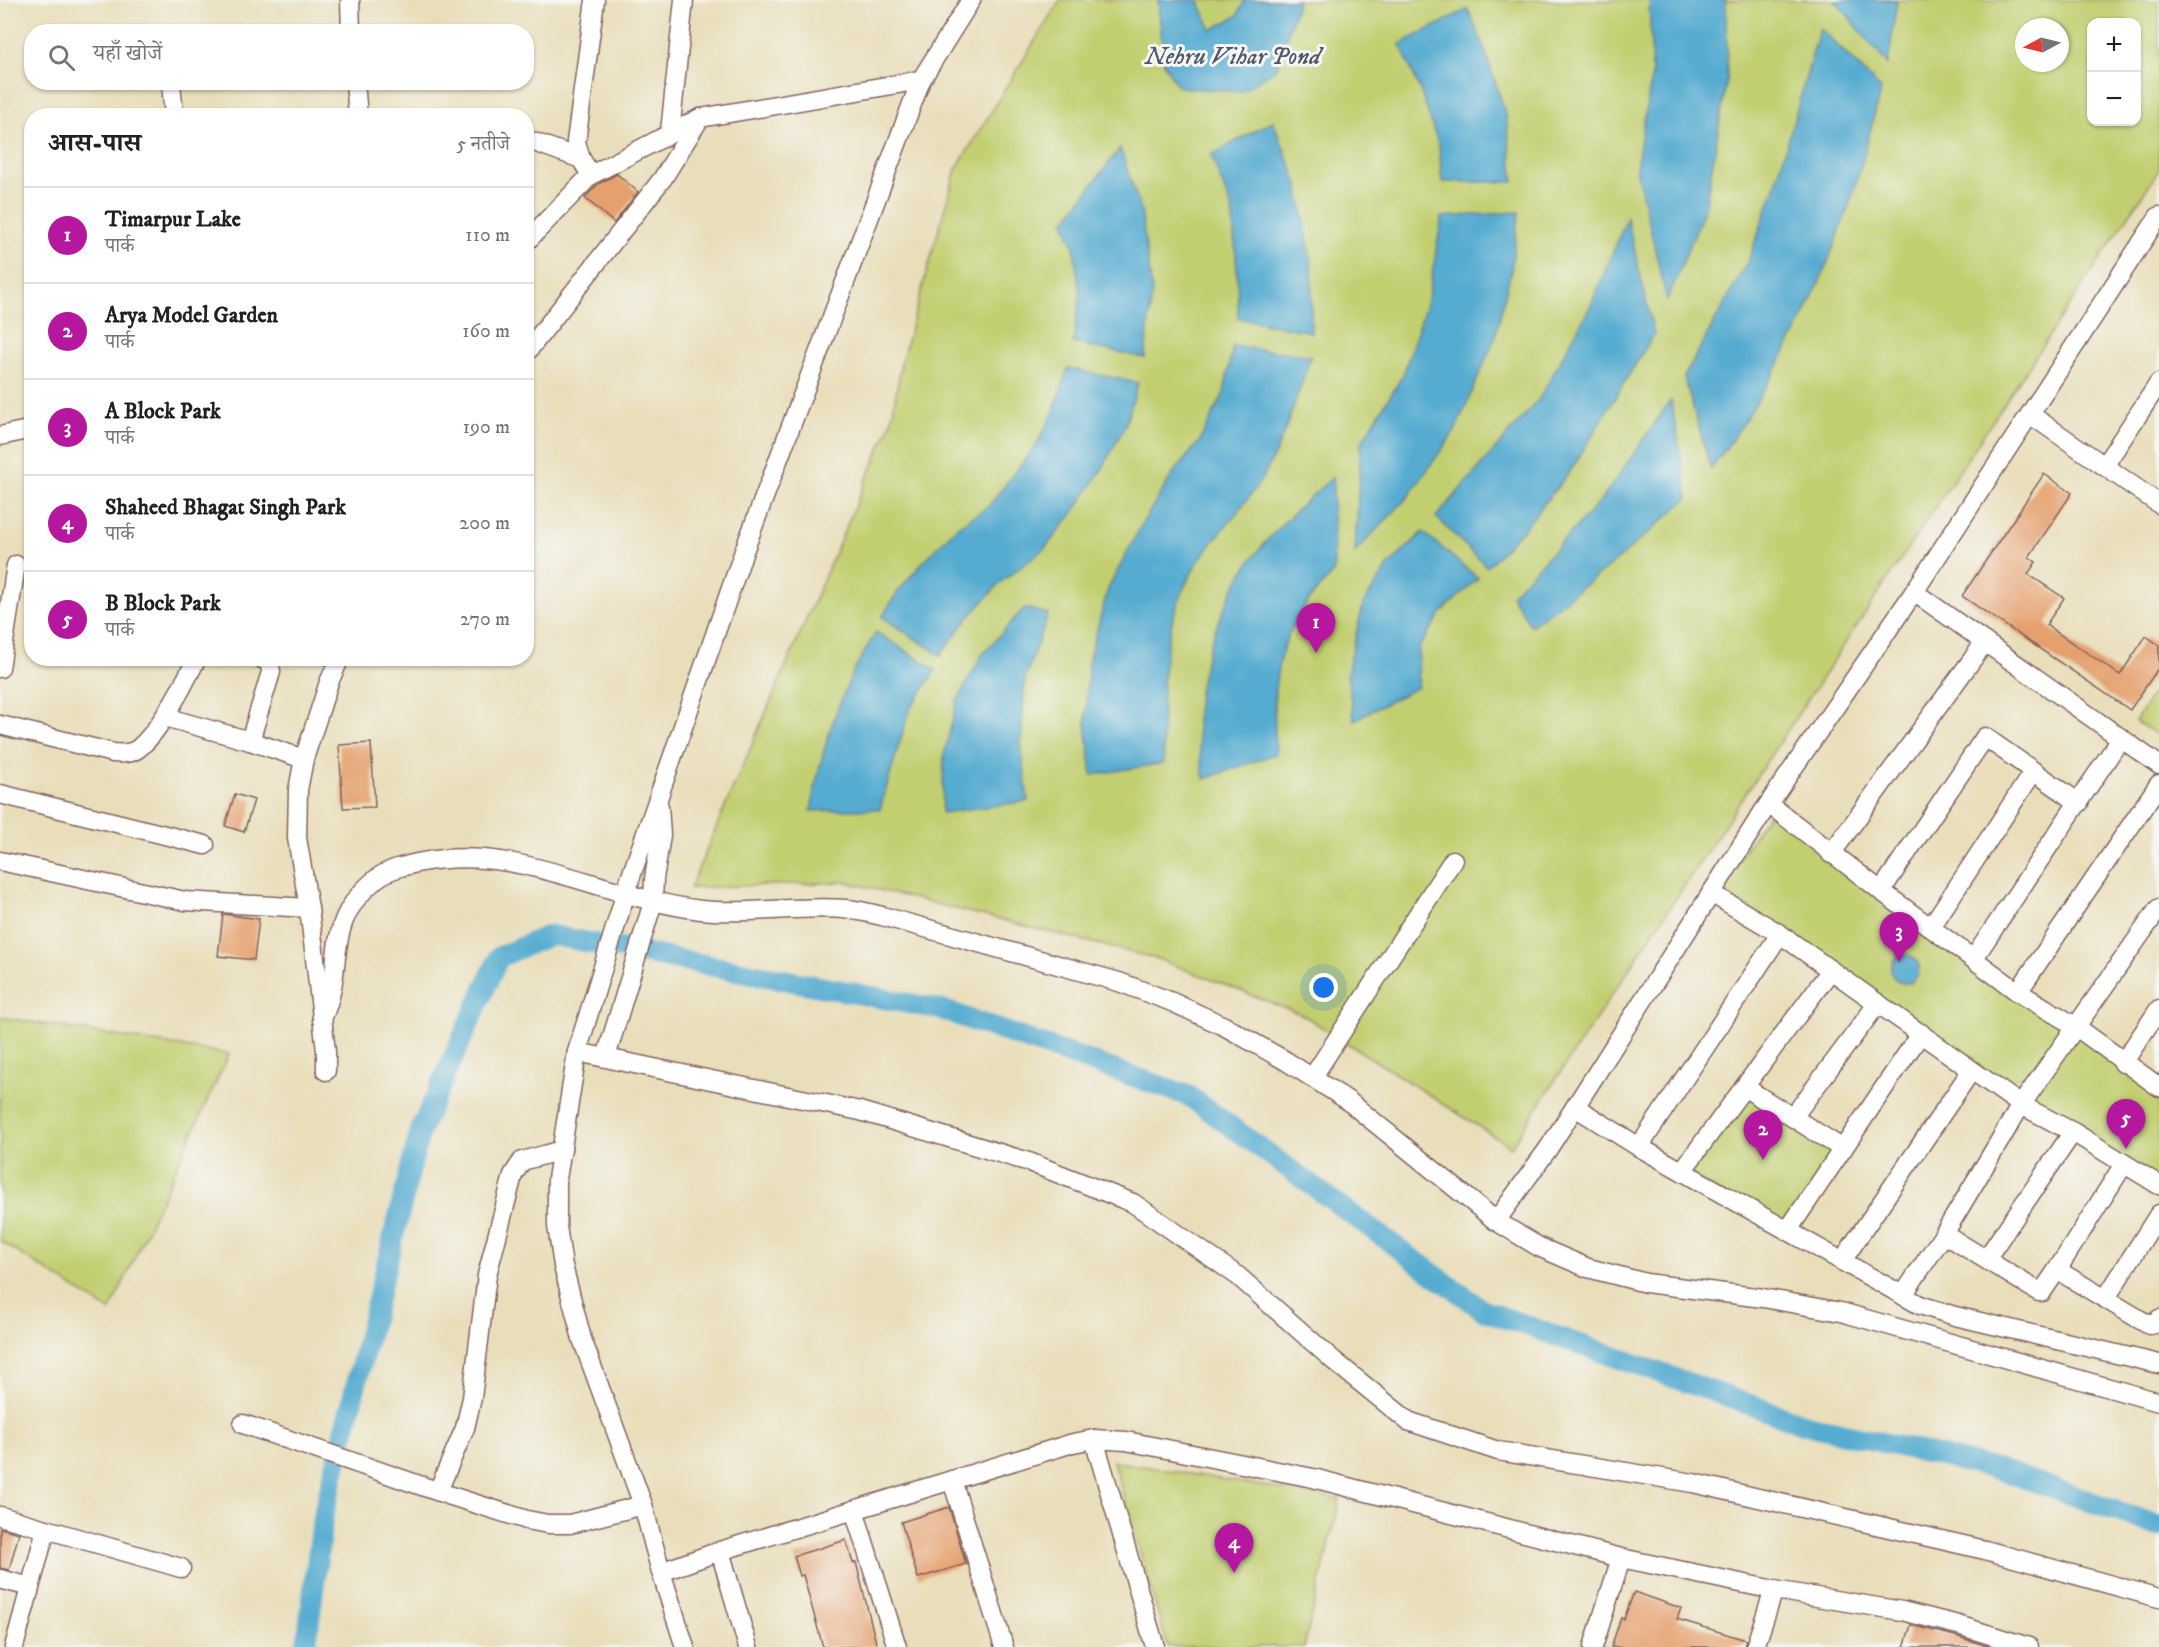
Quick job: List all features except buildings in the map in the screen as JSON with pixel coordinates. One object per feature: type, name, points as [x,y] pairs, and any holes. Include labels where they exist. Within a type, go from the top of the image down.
[{"type":"street","points":[[350,0],[351,24]]},
{"type":"street","points":[[586,167],[576,142],[595,0]]},
{"type":"street","points":[[669,132],[684,0]]},
{"type":"street","points":[[685,1647],[643,1505],[582,1340],[563,1266],[557,1226],[557,1179],[577,1052],[625,894],[744,551],[921,80],[971,0]]},
{"type":"street","points":[[534,232],[586,167],[700,118],[921,80]]},
{"type":"street","points":[[172,90],[173,108]]},
{"type":"street","points":[[356,90],[357,108]]},
{"type":"street","points":[[534,343],[663,178],[700,118]]},
{"type":"street","points":[[534,142],[586,167]]},
{"type":"street","points":[[1496,1221],[1548,1149],[1769,804],[1914,592],[2159,216]]},
{"type":"street","points":[[2104,466],[2159,383]]},
{"type":"street","points":[[2031,415],[2104,466],[2157,499]]},
{"type":"street","points":[[0,436],[24,431]]},
{"type":"street","points":[[0,668],[16,565]]},
{"type":"street","points":[[1914,592],[2159,765]]},
{"type":"street","points":[[1832,854],[1985,642]]},
{"type":"street","points":[[0,725],[113,753],[126,754],[139,748],[165,717],[193,666]]},
{"type":"street","points":[[250,741],[271,672],[270,666]]},
{"type":"street","points":[[327,1071],[309,908],[297,838],[298,790],[304,759],[336,666]]},
{"type":"street","points":[[165,717],[304,759]]},
{"type":"street","points":[[1881,891],[1984,737],[2079,803]]},
{"type":"street","points":[[1974,958],[2121,738]]},
{"type":"street","points":[[1931,927],[2033,772]]},
{"type":"street","points":[[2018,992],[2159,784]]},
{"type":"street","points":[[0,794],[205,844]]},
{"type":"street","points":[[606,1058],[651,909],[661,835],[658,798]]},
{"type":"street","points":[[1769,804],[1881,891],[2018,992],[2075,1026],[2159,1087]]},
{"type":"street","points":[[322,1019],[332,989],[335,950],[343,919],[358,898],[377,878],[404,865],[437,859],[478,858],[558,872],[625,894],[651,909],[734,912],[848,909],[893,918],[1098,976],[1162,998],[1224,1026],[1347,1100],[1496,1221],[1539,1247],[1588,1268],[1646,1283],[1841,1312],[2159,1402]]},
{"type":"street","points":[[1312,1077],[1453,860]]},
{"type":"street","points":[[0,861],[185,901],[309,908]]},
{"type":"street","points":[[1711,893],[1780,934],[2021,1105],[2073,1132],[2159,1185]]},
{"type":"street","points":[[1903,1295],[1944,1234],[2021,1105],[2159,908]]},
{"type":"street","points":[[1639,1147],[1780,934]]},
{"type":"street","points":[[1682,1171],[1831,970]]},
{"type":"street","points":[[1793,1117],[1878,1003]]},
{"type":"street","points":[[2123,1063],[2159,1009]]},
{"type":"street","points":[[1788,1230],[1922,1033]]},
{"type":"street","points":[[577,1052],[860,1111],[1029,1162],[1133,1203],[1238,1276],[1333,1360],[1408,1421],[1498,1451],[1693,1483],[1984,1550],[2159,1598]]},
{"type":"street","points":[[1842,1260],[1971,1071]]},
{"type":"street","points":[[1744,1087],[1843,1149]]},
{"type":"street","points":[[1575,1107],[1639,1147],[1920,1305],[1955,1316],[2159,1364]]},
{"type":"street","points":[[1986,1260],[2073,1132]]},
{"type":"street","points":[[432,1489],[465,1428],[472,1398],[487,1275],[513,1175],[522,1161],[562,1150]]},
{"type":"street","points":[[1944,1234],[2042,1292],[2124,1164]]},
{"type":"street","points":[[2106,1298],[2159,1215]]},
{"type":"street","points":[[2057,1270],[2149,1325],[2155,1324],[2159,1319]]},
{"type":"street","points":[[243,1424],[527,1520],[548,1524],[570,1524],[643,1505]]},
{"type":"street","points":[[661,1572],[720,1551],[1073,1443],[1094,1439],[1126,1441],[1313,1478],[1621,1558],[1774,1590],[1902,1611],[1958,1625],[2029,1647]]},
{"type":"street","points":[[1094,1439],[1155,1647]]},
{"type":"street","points":[[952,1480],[1004,1647]]},
{"type":"street","points":[[854,1510],[897,1647]]},
{"type":"street","points":[[0,1516],[182,1568]]},
{"type":"street","points":[[10,1643],[30,1587],[46,1529]]},
{"type":"street","points":[[720,1551],[748,1647]]},
{"type":"street","points":[[1593,1647],[1621,1558]]},
{"type":"street","points":[[0,1580],[30,1587]]},
{"type":"street","points":[[1755,1647],[1774,1590]]},
{"type":"green space","points":[[1060,0],[2159,0],[2159,170],[1511,1147],[1303,1015],[1158,959],[847,882],[690,888],[891,423],[902,359],[956,169]]},
{"type":"green space","points":[[2159,684],[2159,736],[2135,721]]},
{"type":"green space","points":[[1770,811],[2159,1087],[2159,1189],[1718,890]]},
{"type":"green space","points":[[0,1017],[229,1054],[110,1311],[0,1241]]},
{"type":"green space","points":[[1741,1091],[1843,1149],[1788,1230],[1682,1171]]},
{"type":"green space","points":[[1113,1461],[1340,1499],[1304,1647],[1168,1647]]},
{"type":"water","name":"Nehru Vihar Pond","points":[[1158,0],[1198,0],[1211,30],[1237,16],[1245,0],[1298,0],[1277,68],[1241,92],[1178,87],[1164,64]]},
{"type":"water","points":[[1649,0],[1726,0],[1727,79],[1705,208],[1667,301],[1636,168],[1652,74]]},
{"type":"water","points":[[1835,0],[1897,0],[1888,65]]},
{"type":"water","points":[[1468,9],[1484,48],[1506,115],[1514,182],[1442,182],[1439,146],[1421,92],[1400,44]]},
{"type":"water","points":[[1820,28],[1881,89],[1851,199],[1809,305],[1774,373],[1711,469],[1684,377],[1749,259],[1775,187]]},
{"type":"water","points":[[1273,121],[1298,184],[1312,267],[1311,332],[1238,318],[1232,209],[1211,155]]},
{"type":"water","points":[[1120,148],[1141,210],[1152,292],[1145,358],[1073,343],[1080,296],[1074,247],[1064,222]]},
{"type":"water","points":[[1519,212],[1511,271],[1495,338],[1455,431],[1408,497],[1355,552],[1361,443],[1403,375],[1428,298],[1442,217]]},
{"type":"water","points":[[1627,218],[1654,334],[1571,470],[1528,524],[1487,567],[1436,517],[1539,399],[1591,305]]},
{"type":"water","points":[[1233,346],[1311,356],[1284,432],[1264,475],[1195,567],[1183,589],[1169,637],[1165,662],[1162,713],[1164,763],[1092,775],[1086,724],[1088,662],[1108,589],[1143,522],[1173,474],[1199,442],[1224,393]]},
{"type":"water","points":[[1068,368],[1138,383],[1125,426],[1102,469],[1072,515],[1045,548],[1001,582],[970,616],[940,655],[882,617],[897,593],[922,563],[957,527],[988,507],[1037,444],[1053,413]]},
{"type":"water","points":[[1671,400],[1688,498],[1615,562],[1531,626],[1511,595],[1600,502]]},
{"type":"water","points":[[1333,477],[1334,571],[1303,609],[1283,649],[1276,682],[1274,717],[1276,754],[1204,779],[1198,735],[1198,699],[1208,654],[1224,608],[1258,551],[1304,503]]},
{"type":"water","points":[[1423,532],[1478,578],[1442,612],[1419,647],[1418,687],[1354,720],[1347,674],[1363,604],[1389,565]]},
{"type":"water","points":[[1024,608],[1048,614],[1025,678],[1021,742],[1028,801],[942,813],[944,755],[957,701],[982,655]]},
{"type":"water","points":[[876,632],[936,670],[909,711],[880,809],[811,811],[830,729],[858,662]]},
{"type":"water","points":[[1905,955],[1915,959],[1919,969],[1915,979],[1905,983],[1895,979],[1891,969],[1895,959]]},
{"type":"waterway","points":[[306,1647],[323,1516],[420,1131],[499,957],[550,935],[943,1010],[1189,1096],[1483,1310],[1804,1424],[2007,1472],[2159,1526]]},
{"type":"place","name":"Timarpur Lake","points":[[1316,653]]},
{"type":"place","name":"A Block Park","points":[[1899,962]]},
{"type":"place","name":"B Block Park","points":[[2126,1149]]},
{"type":"place","name":"Arya Model Garden","points":[[1763,1160]]},
{"type":"place","name":"Shaheed Bhagat Singh Park","points":[[1234,1573]]}]
